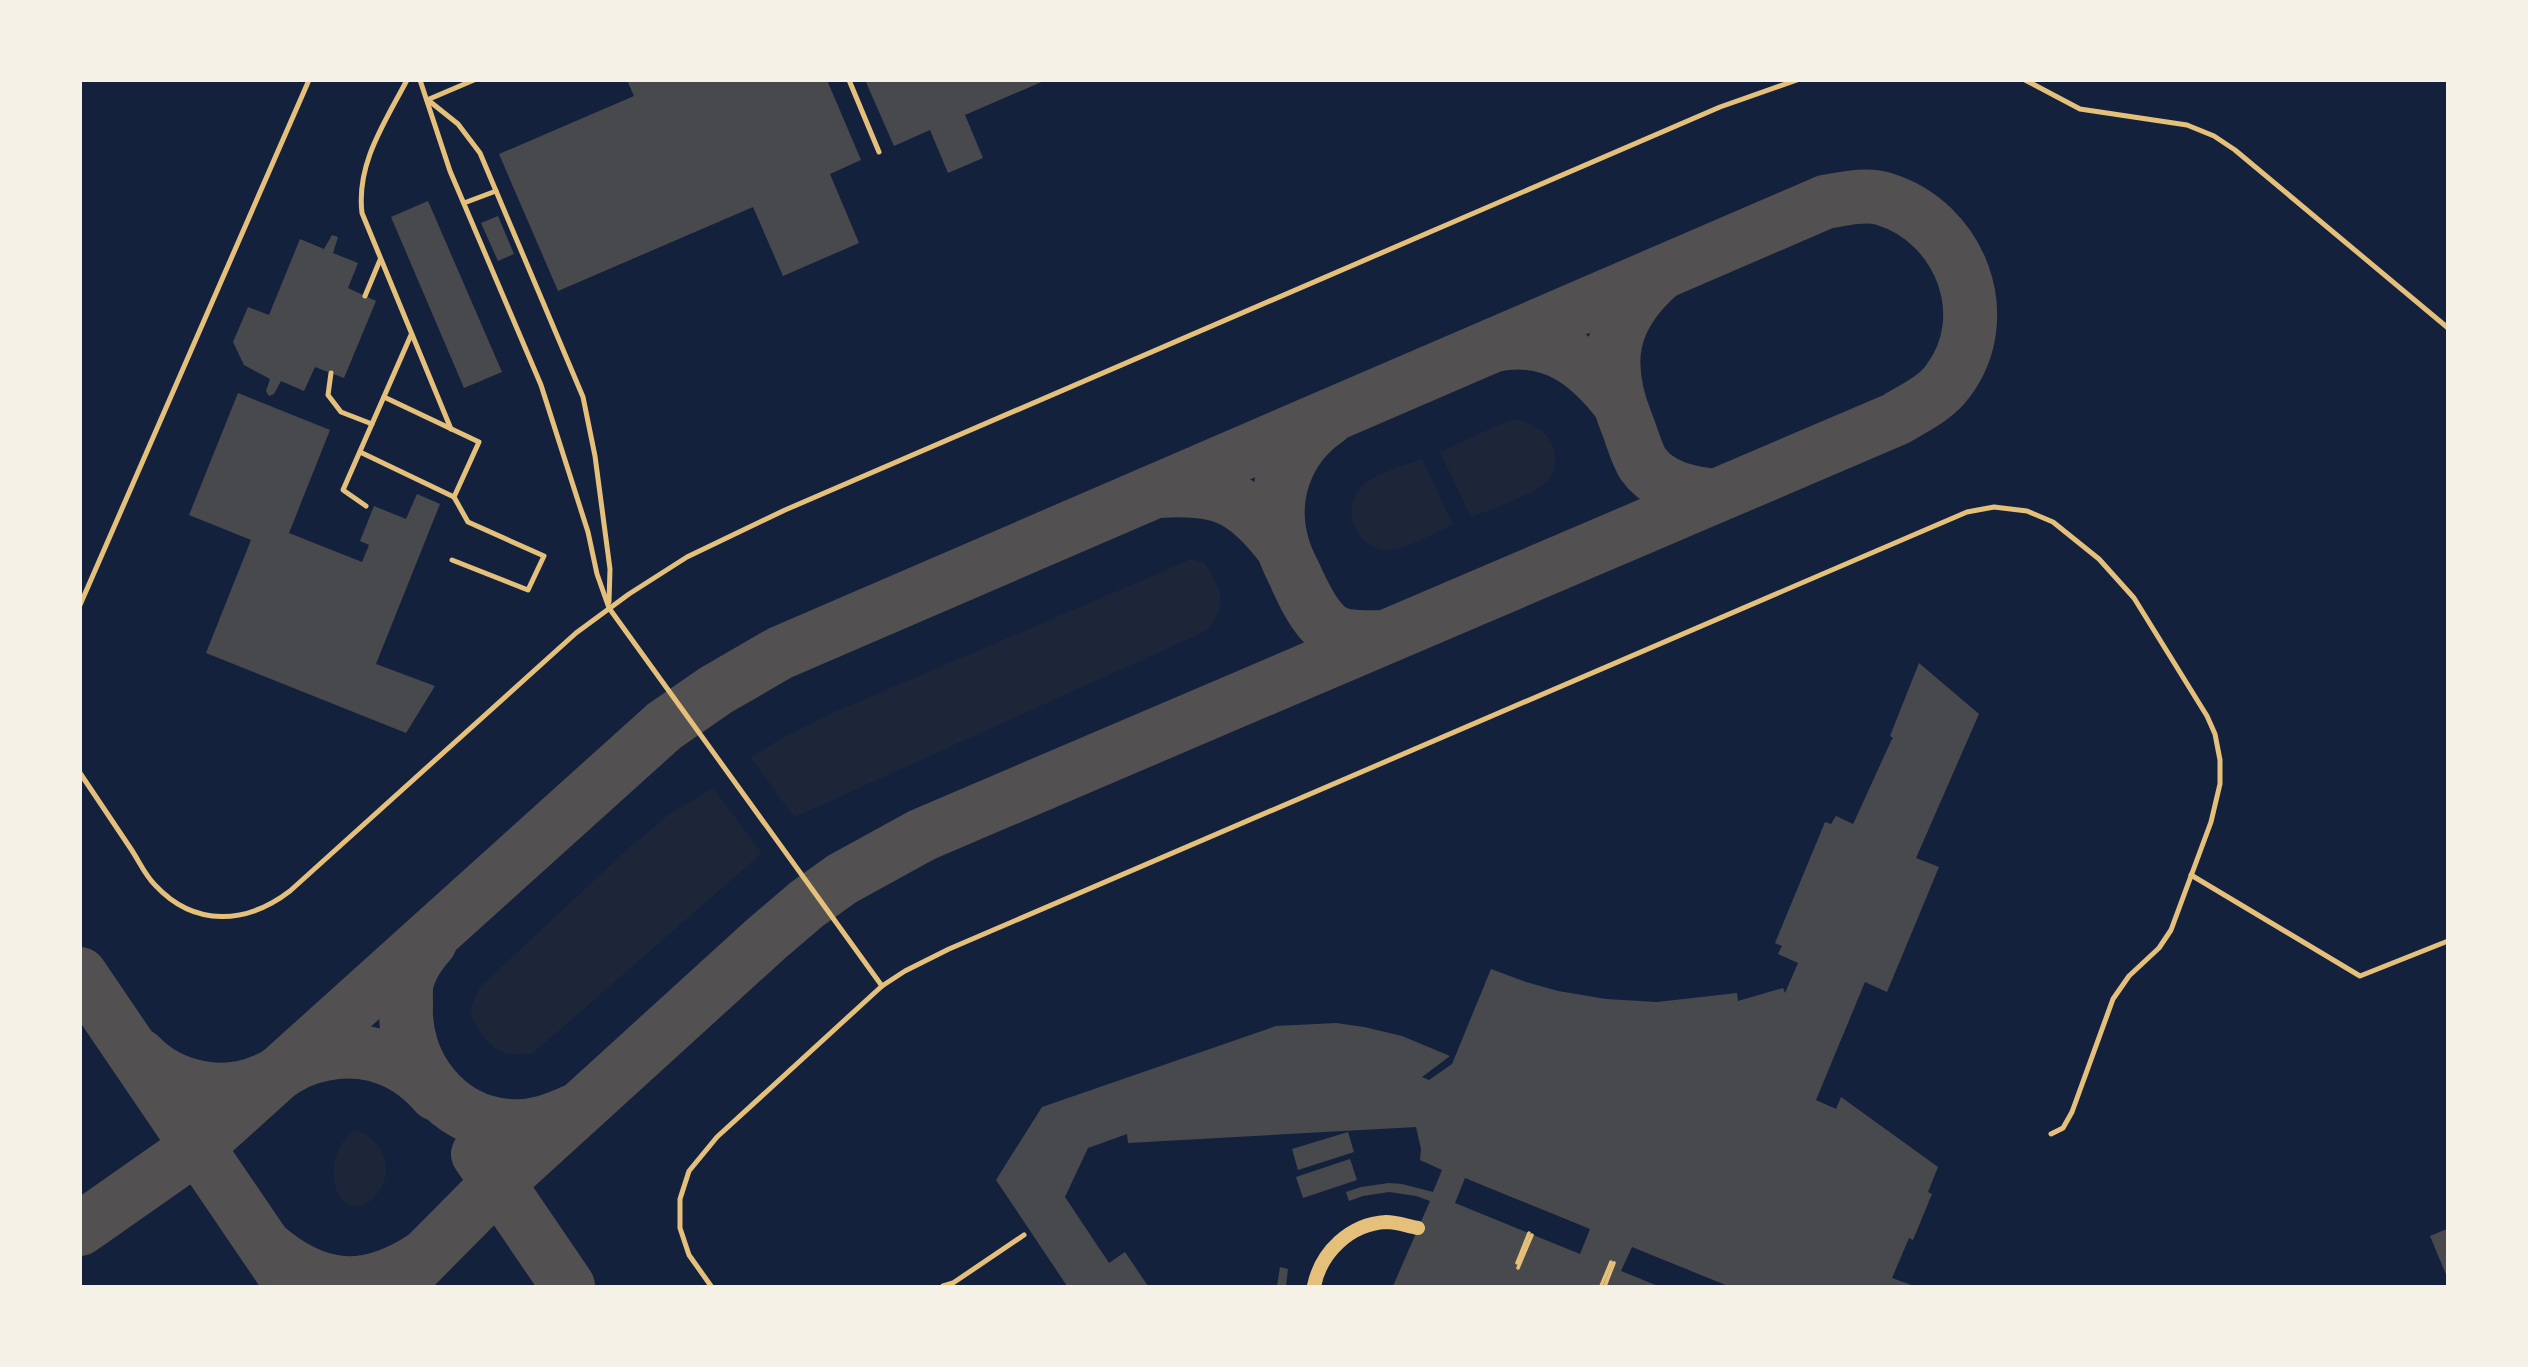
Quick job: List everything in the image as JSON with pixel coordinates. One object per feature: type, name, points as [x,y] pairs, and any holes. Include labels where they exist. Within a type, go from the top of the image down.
[{"type":"main road","points":[[1314,1286],[1325,1259],[1354,1230],[1383,1222],[1418,1228]]},
{"type":"lane","points":[[80,605],[309,80]]},
{"type":"lane","points":[[407,80],[377,138],[363,177],[360,197],[362,213],[451,429]]},
{"type":"lane","points":[[420,80],[440,143],[541,385],[609,608],[882,986]]},
{"type":"lane","points":[[427,100],[474,80]]},
{"type":"lane","points":[[849,80],[879,152]]},
{"type":"lane","points":[[80,773],[155,885],[172,899],[191,911],[222,917],[257,912],[290,891],[551,653],[609,608],[687,557],[785,510],[1720,107],[1797,80]]},
{"type":"lane","points":[[2025,80],[2080,109],[2187,125],[2214,136],[2235,150],[2448,328]]},
{"type":"lane","points":[[427,100],[457,124],[480,153],[583,397],[595,456],[610,569],[609,608]]},
{"type":"lane","points":[[464,203],[496,191]]},
{"type":"lane","points":[[365,296],[380,260]]},
{"type":"lane","points":[[366,506],[343,490],[411,334]]},
{"type":"lane","points":[[331,373],[328,395],[341,412],[372,424]]},
{"type":"lane","points":[[384,397],[479,442],[454,497]]},
{"type":"lane","points":[[360,452],[454,497],[468,522],[544,556],[528,590],[452,559]]},
{"type":"lane","points":[[710,1286],[689,1255],[680,1228],[680,1199],[690,1171],[717,1137],[882,986],[905,971],[949,949],[1967,512],[1993,507],[2027,511],[2053,522],[2105,565],[2134,598],[2207,716],[2216,734],[2220,760],[2220,784],[2211,822],[2171,930],[2159,948],[2129,976],[2113,999],[2072,1112],[2063,1128],[2051,1134]]},
{"type":"lane","points":[[2192,875],[2360,976],[2448,941]]},
{"type":"lane","points":[[943,1286],[953,1283],[1024,1235]]},
{"type":"path","points":[[1517,1265],[1531,1234]]},
{"type":"path","points":[[1603,1286],[1613,1263]]},
{"type":"shaded area","points":[[1519,419],[1541,430],[1552,443],[1555,461],[1551,476],[1535,490],[1471,517],[1440,452],[1505,422]]},
{"type":"shaded area","points":[[1422,459],[1453,525],[1394,550],[1375,547],[1365,541],[1353,523],[1353,501],[1358,491],[1379,475]]},
{"type":"shaded area","points":[[1192,559],[1205,563],[1219,590],[1218,613],[1206,631],[806,812],[794,817],[751,758],[777,741],[835,712]]},
{"type":"shaded area","points":[[713,788],[762,853],[532,1054],[507,1054],[491,1044],[477,1028],[471,1012],[481,986],[631,846],[668,815]]},
{"type":"shaded area","points":[[354,1130],[374,1141],[386,1163],[385,1179],[379,1192],[358,1206],[347,1204],[339,1195],[334,1177],[338,1151]]},
{"type":"building","points":[[627,80],[827,80],[861,160],[830,174],[859,243],[783,276],[753,207],[558,291],[499,154],[634,96]]},
{"type":"building","points":[[865,80],[1046,80],[965,115],[983,158],[948,173],[930,130],[894,146]]},
{"type":"building","points":[[428,201],[502,372],[464,388],[391,217]]},
{"type":"building","points":[[498,216],[514,254],[498,261],[481,223]]},
{"type":"building","points":[[332,235],[338,237],[333,253],[358,263],[348,288],[376,301],[344,378],[315,367],[304,391],[281,381],[274,394],[269,396],[266,391],[270,379],[244,365],[233,342],[248,307],[269,315],[300,239],[324,249]]},
{"type":"building","points":[[238,393],[330,430],[289,533],[362,562],[369,545],[360,541],[374,506],[406,519],[417,494],[440,504],[376,664],[435,686],[406,733],[206,653],[251,540],[189,515]]},
{"type":"building","points":[[1919,663],[1979,714],[1916,858],[1939,867],[1887,992],[1865,982],[1816,1100],[1836,1109],[1841,1097],[1938,1167],[1928,1192],[1932,1194],[1913,1240],[1909,1238],[1892,1278],[1914,1286],[1728,1286],[1632,1247],[1621,1271],[1658,1286],[1393,1286],[1430,1201],[1389,1192],[1349,1201],[1346,1192],[1389,1183],[1433,1192],[1442,1170],[1420,1160],[1421,1149],[1416,1127],[1128,1143],[1127,1134],[1088,1148],[1065,1197],[1109,1263],[1125,1252],[1148,1286],[1067,1286],[996,1180],[1042,1107],[1276,1026],[1336,1023],[1402,1036],[1450,1056],[1422,1077],[1429,1080],[1452,1064],[1491,969],[1558,991],[1606,999],[1657,1002],[1737,993],[1738,1001],[1783,988],[1785,993],[1798,963],[1778,954],[1782,946],[1775,943],[1825,822],[1831,824],[1836,816],[1853,824],[1893,738],[1890,736]],"holes":[[[1465,1178],[1590,1229],[1580,1254],[1455,1203]]]},
{"type":"building","points":[[1348,1132],[1354,1152],[1298,1170],[1292,1149]]},
{"type":"building","points":[[1350,1159],[1357,1180],[1303,1198],[1296,1177]]},
{"type":"building","points":[[2447,1229],[2447,1277],[2430,1236]]},
{"type":"building","points":[[1280,1267],[1288,1269],[1286,1286],[1277,1286]]},
{"type":"taxiway","points":[[80,1229],[197,1147],[664,726],[716,690],[780,653],[1825,202],[1862,197],[1884,199],[1911,211],[1933,228],[1951,250],[1963,274],[1969,301],[1969,328],[1962,355],[1948,381],[1924,402],[1896,419],[922,835],[842,879],[766,939],[498,1183],[396,1286]]},
{"type":"taxiway","points":[[1661,273],[1631,306],[1615,342],[1613,361],[1619,402],[1638,455],[1650,472],[1675,488],[1715,496]]},
{"type":"taxiway","points":[[1494,345],[1514,343],[1550,347],[1580,363],[1619,403]]},
{"type":"taxiway","points":[[1328,419],[1301,444],[1284,475],[1278,510],[1283,547],[1307,600],[1327,627],[1347,636],[1385,637]]},
{"type":"taxiway","points":[[1159,491],[1199,491],[1230,499],[1256,517],[1283,548]]},
{"type":"taxiway","points":[[430,942],[410,973],[406,984],[406,1005],[412,1048],[433,1086],[448,1102],[466,1114],[486,1122],[509,1126],[543,1122],[576,1110]]},
{"type":"taxiway","points":[[80,974],[292,1286]]},
{"type":"taxiway","points":[[139,1055],[166,1076],[181,1082],[197,1087],[231,1089],[263,1081],[301,1061],[320,1055],[356,1052],[391,1060],[422,1080],[436,1094]]},
{"type":"taxiway","points":[[478,1154],[568,1286]]},
{"type":"taxiway","points":[[265,1246],[304,1272],[323,1280],[343,1283],[382,1278],[424,1257]]}]
